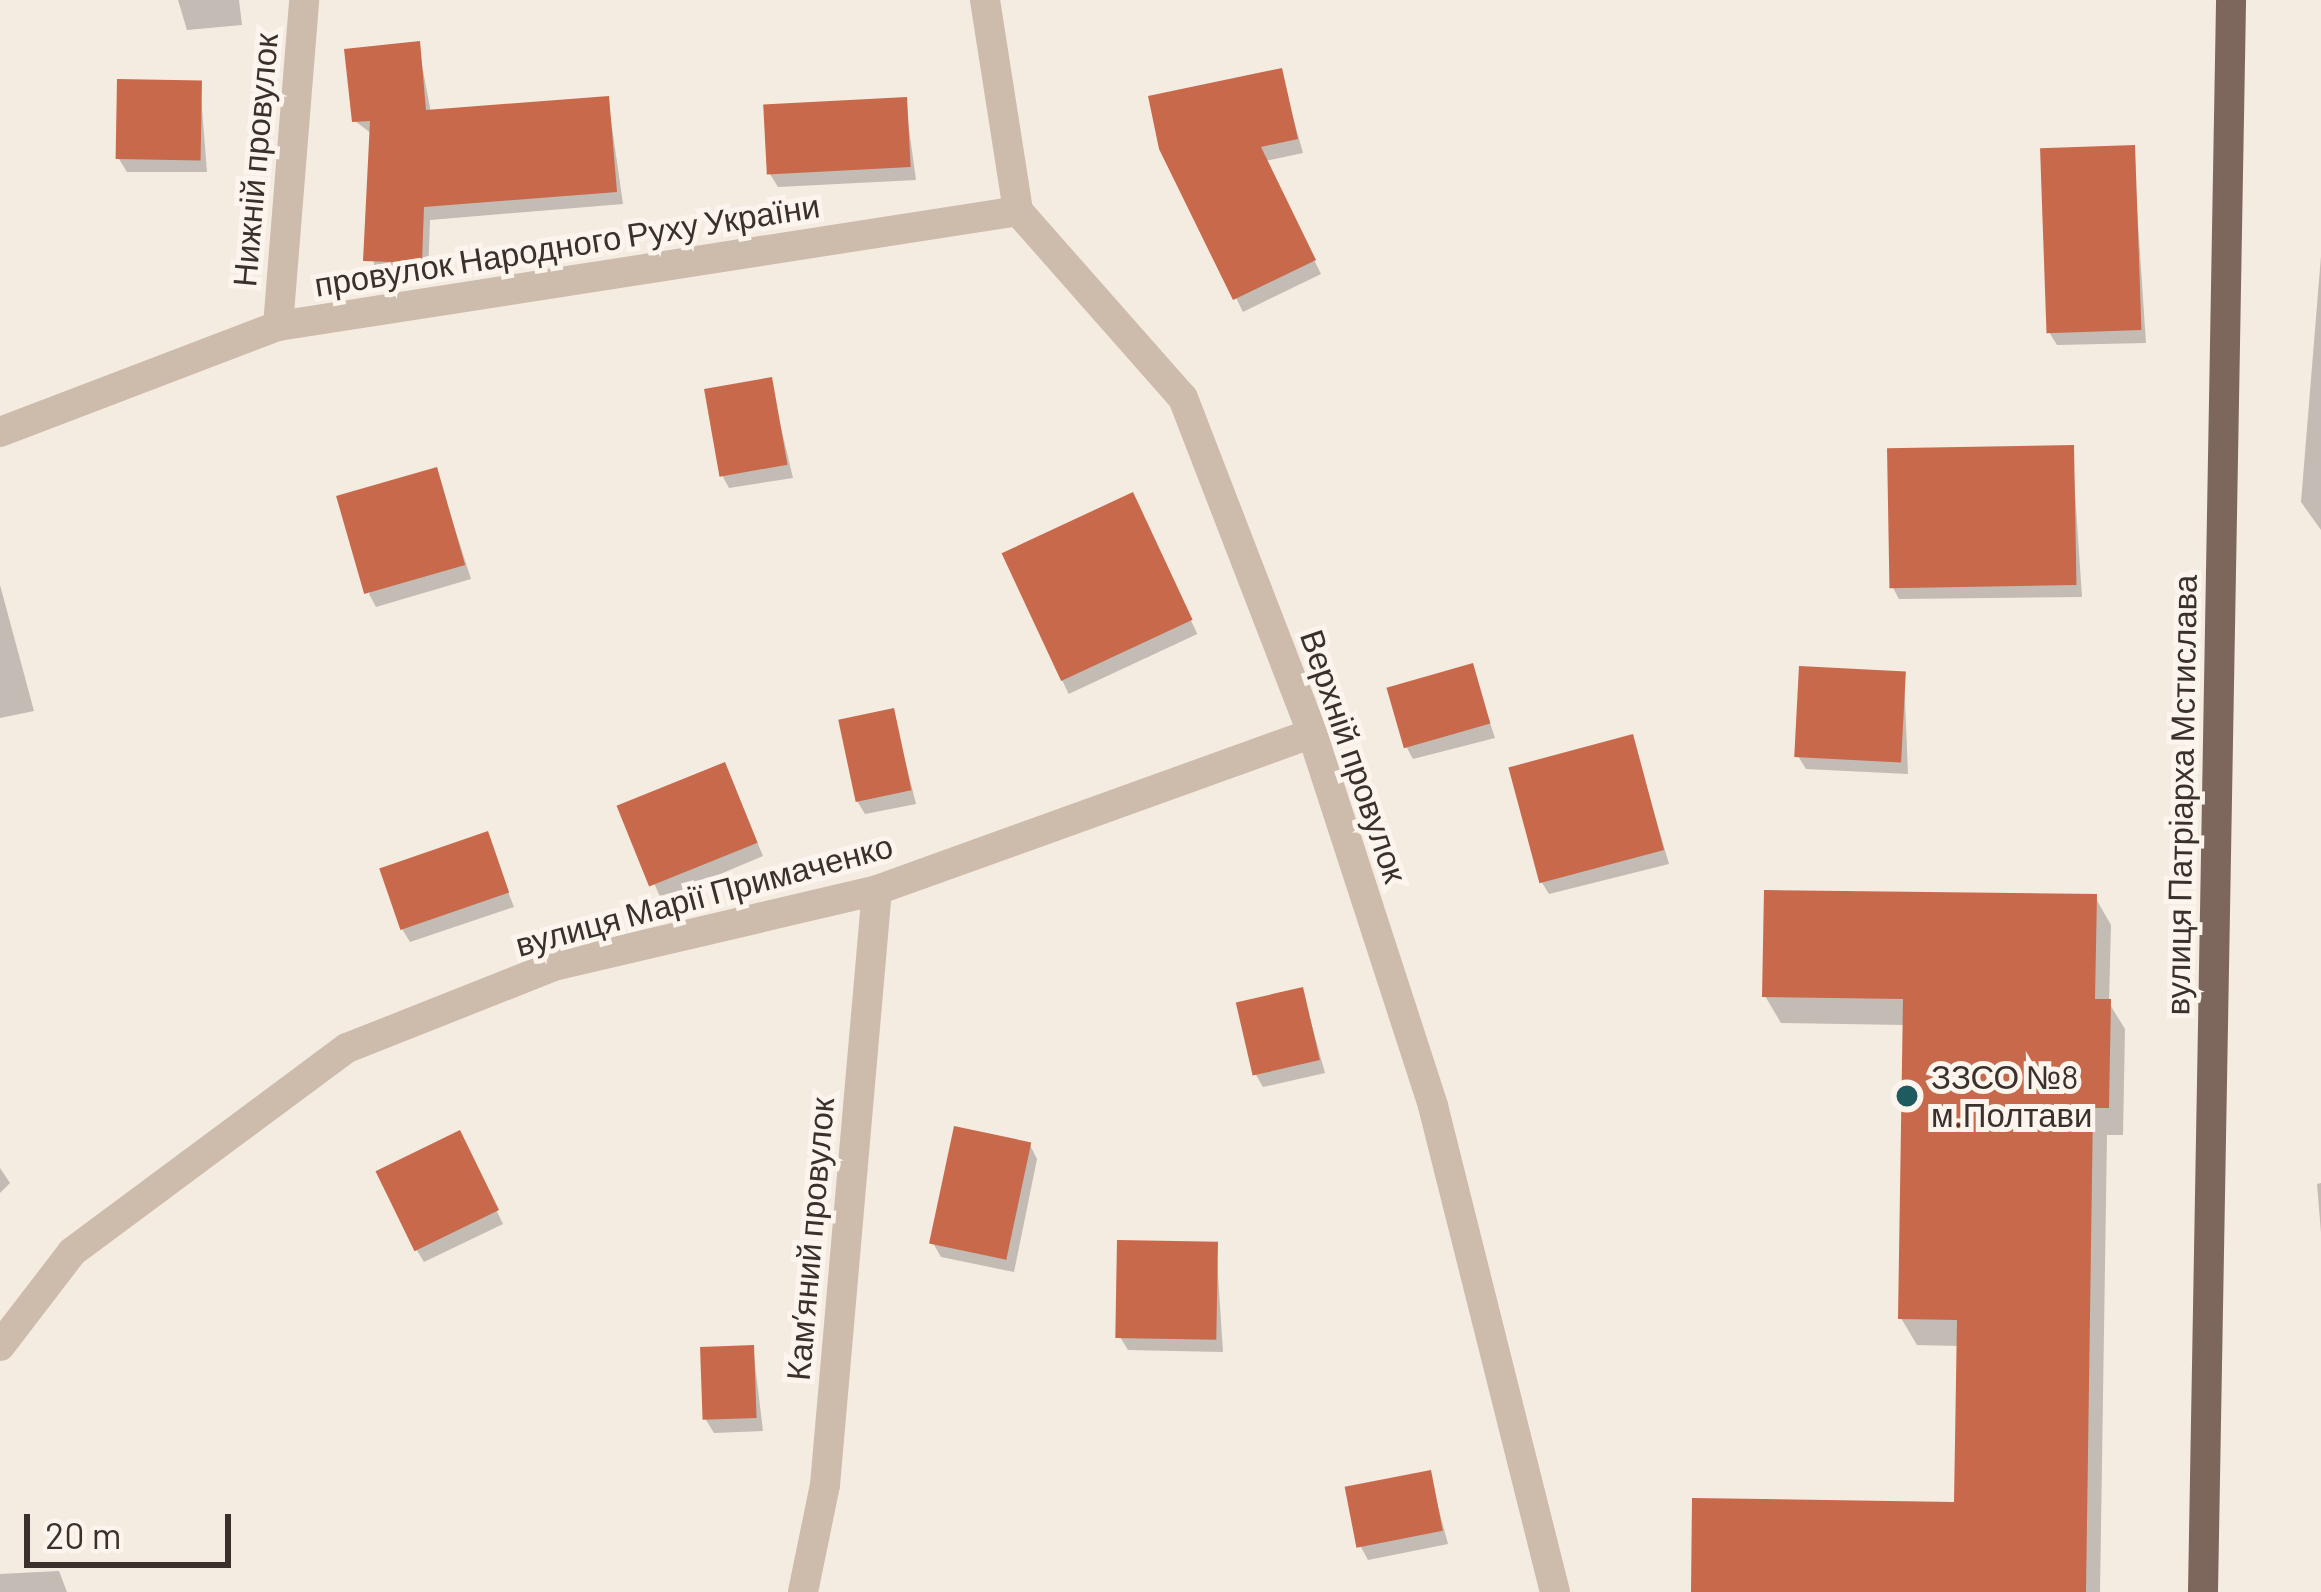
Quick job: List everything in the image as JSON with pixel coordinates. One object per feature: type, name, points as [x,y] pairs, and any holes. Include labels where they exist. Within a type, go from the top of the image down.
[{"type":"main road","name":"вулиця Патріарха Мстислава","points":[[2203,1592],[2231,0]]},
{"type":"street","name":"Нижній провулок","points":[[278,326],[304,0]]},
{"type":"street","points":[[985,0],[1018,211]]},
{"type":"street","name":"провулок Народного Руху України","points":[[0,432],[278,326],[1018,211]]},
{"type":"street","name":"Верхній провулок","points":[[1018,211],[1183,398],[1312,733],[1433,1106],[1555,1592]]},
{"type":"street","name":"вулиця Марії Примаченко","points":[[0,1346],[72,1252],[347,1048],[554,966],[877,890],[1312,733]]},
{"type":"street","name":"Камʼяний провулок","points":[[803,1592],[825,1485],[877,890]]},
{"type":"building","points":[[420,41],[426,110],[609,96],[617,192],[424,207],[422,263],[363,261],[370,121],[352,122],[344,49]]},
{"type":"building","points":[[1282,68],[1298,139],[1261,147],[1316,260],[1233,300],[1159,149],[1148,96]]},
{"type":"building","points":[[117,79],[202,80],[201,160],[116,159]]},
{"type":"building","points":[[907,97],[911,167],[767,174],[763,105]]},
{"type":"building","points":[[2135,145],[2141,330],[2047,333],[2040,148]]},
{"type":"building","points":[[772,377],[787,465],[720,477],[704,389]]},
{"type":"building","points":[[2074,445],[2076,585],[1889,588],[1887,448]]},
{"type":"building","points":[[437,467],[465,565],[364,594],[336,496]]},
{"type":"building","points":[[1133,492],[1193,620],[1061,681],[1002,553]]},
{"type":"building","points":[[1473,663],[1490,724],[1404,748],[1386,688]]},
{"type":"building","points":[[1799,666],[1906,672],[1901,762],[1794,757]]},
{"type":"building","points":[[894,708],[911,790],[856,802],[838,720]]},
{"type":"building","points":[[1633,734],[1664,850],[1539,883],[1508,767]]},
{"type":"building","points":[[725,762],[758,843],[649,886],[617,806]]},
{"type":"building","points":[[488,831],[509,892],[400,930],[379,868]]},
{"type":"building","points":[[1764,890],[2097,894],[2095,999],[2111,999],[2109,1108],[2093,1108],[2086,1592],[1691,1592],[1692,1498],[1954,1502],[1957,1320],[1898,1319],[1903,999],[1762,997]]},
{"type":"building","points":[[1303,987],[1320,1060],[1253,1076],[1236,1003]]},
{"type":"building","points":[[954,1126],[1031,1142],[1006,1260],[929,1243]]},
{"type":"building","points":[[460,1130],[499,1210],[415,1251],[376,1171]]},
{"type":"building","points":[[1117,1240],[1218,1242],[1216,1340],[1115,1338]]},
{"type":"building","points":[[754,1345],[757,1418],[703,1420],[700,1347]]},
{"type":"building","points":[[1431,1470],[1443,1531],[1356,1548],[1345,1487]]},
{"type":"place","name":"ЗЗСО №8 м.Полтави","points":[[1907,1096]]}]
